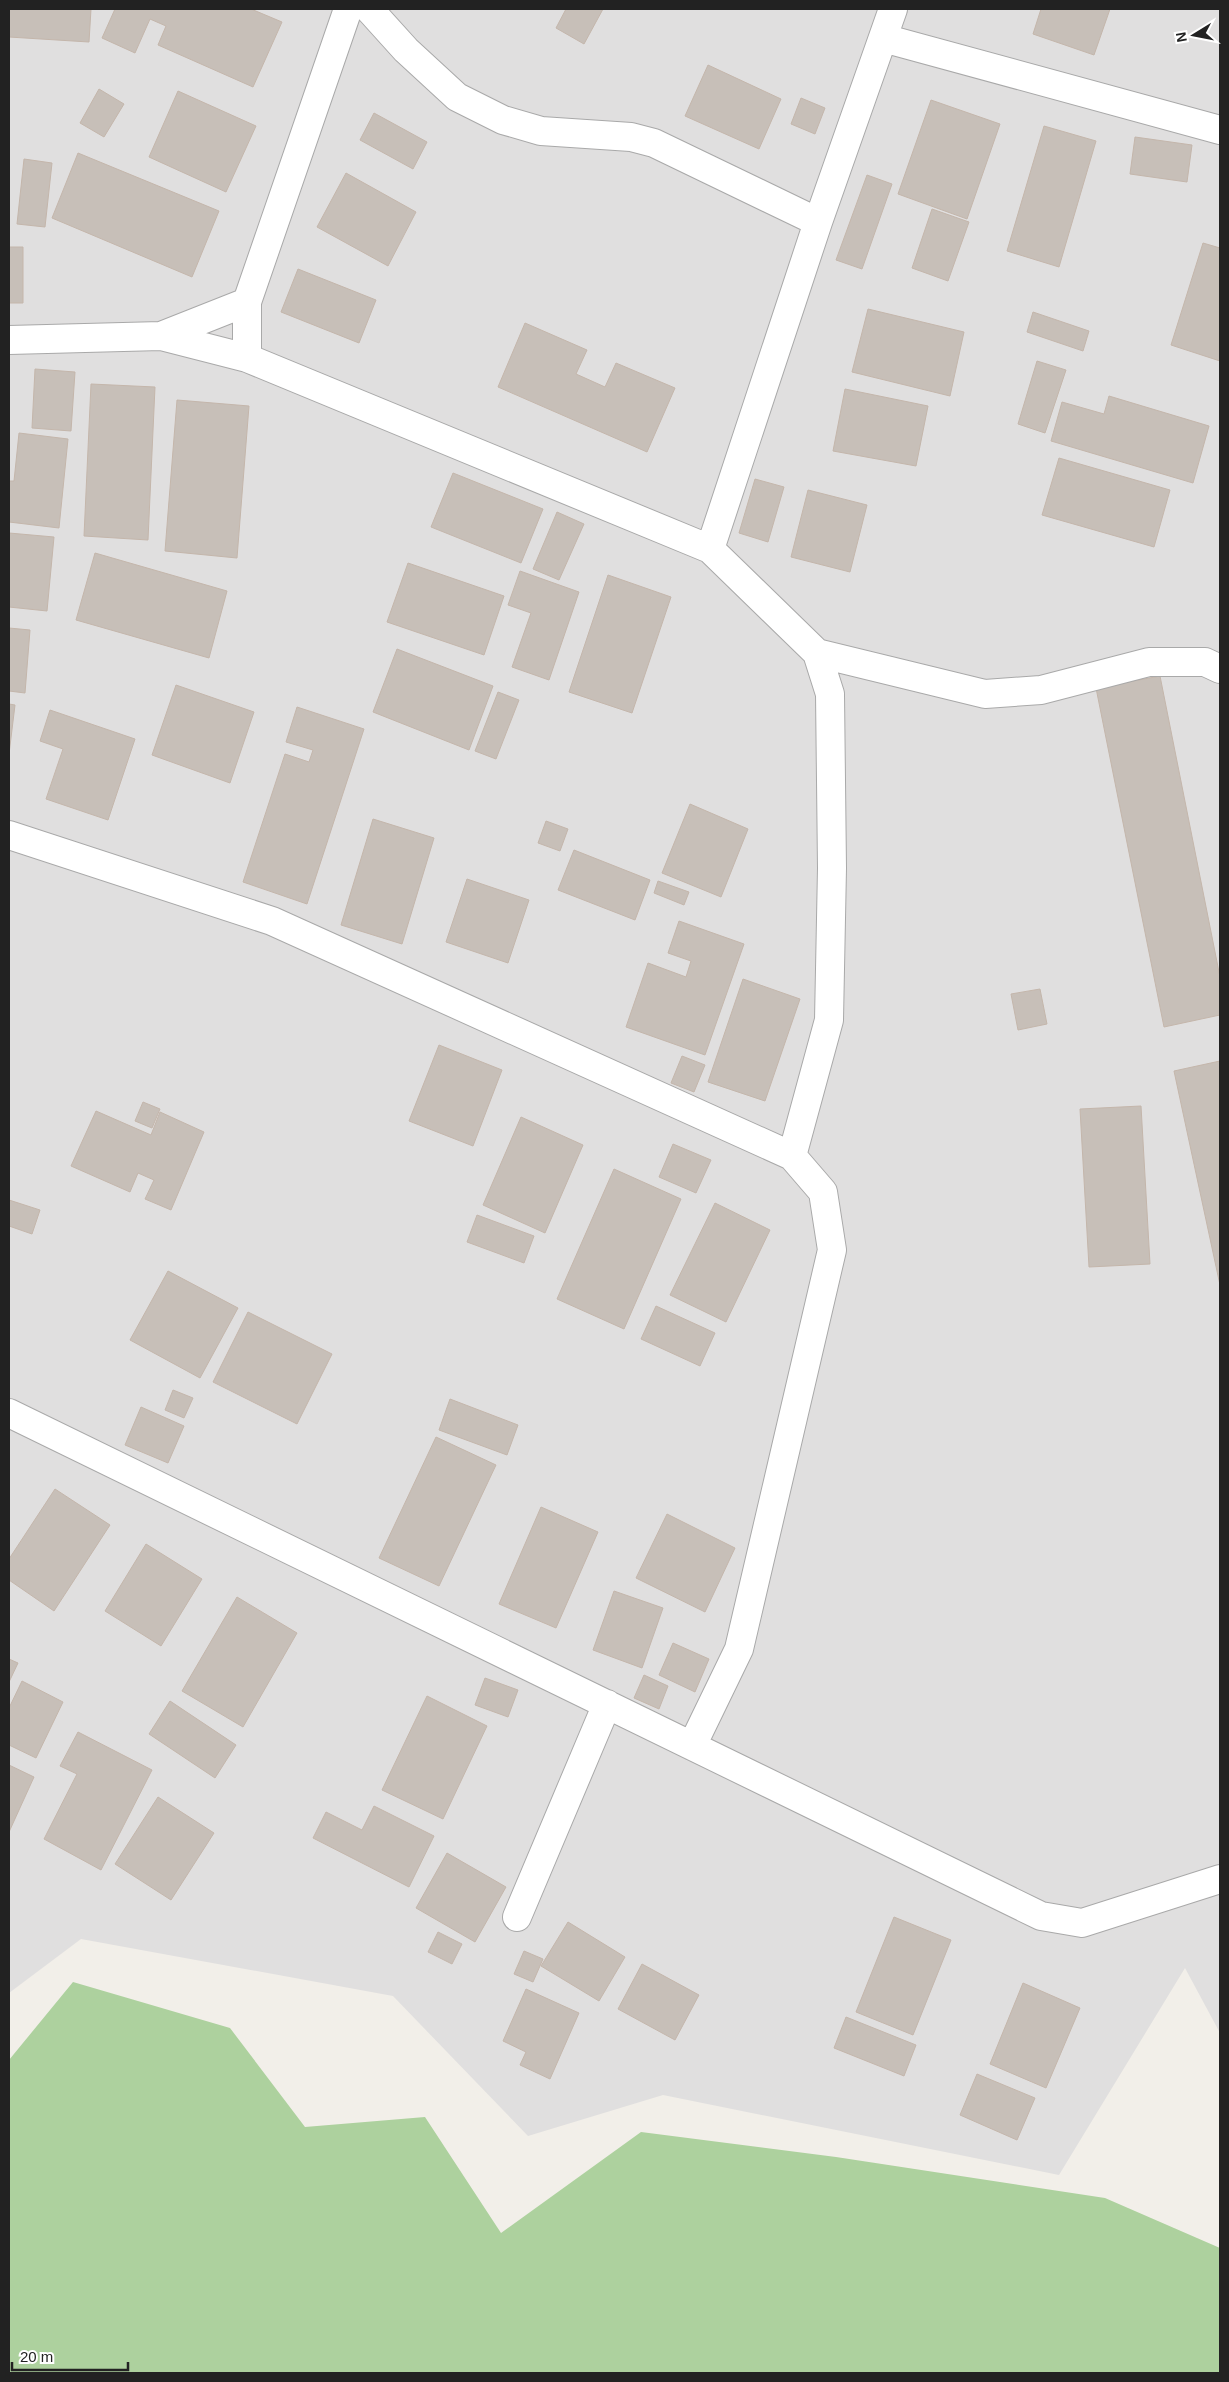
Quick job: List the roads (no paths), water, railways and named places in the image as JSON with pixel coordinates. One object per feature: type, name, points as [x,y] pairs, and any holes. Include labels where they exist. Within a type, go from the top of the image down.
[{"type":"street","points":[[247,358],[247,302],[348,9]]},
{"type":"street","points":[[369,9],[406,50],[458,97],[503,120],[540,131],[631,137],[654,143],[818,222]]},
{"type":"street","points":[[710,549],[818,222],[894,9]]},
{"type":"street","points":[[883,38],[1220,130]]},
{"type":"street","points":[[161,336],[247,302]]},
{"type":"street","points":[[9,340],[161,336],[247,358],[710,549],[816,652],[830,694],[832,868],[829,1020],[792,1156]]},
{"type":"street","points":[[816,652],[985,694],[1041,690],[1149,662],[1205,662],[1220,669]]},
{"type":"street","points":[[9,835],[272,921],[792,1156],[823,1192],[832,1250],[739,1649],[692,1746]]},
{"type":"street","points":[[9,1413],[1041,1916],[1082,1923],[1220,1879]]},
{"type":"street","points":[[517,1917],[607,1704]]}]
